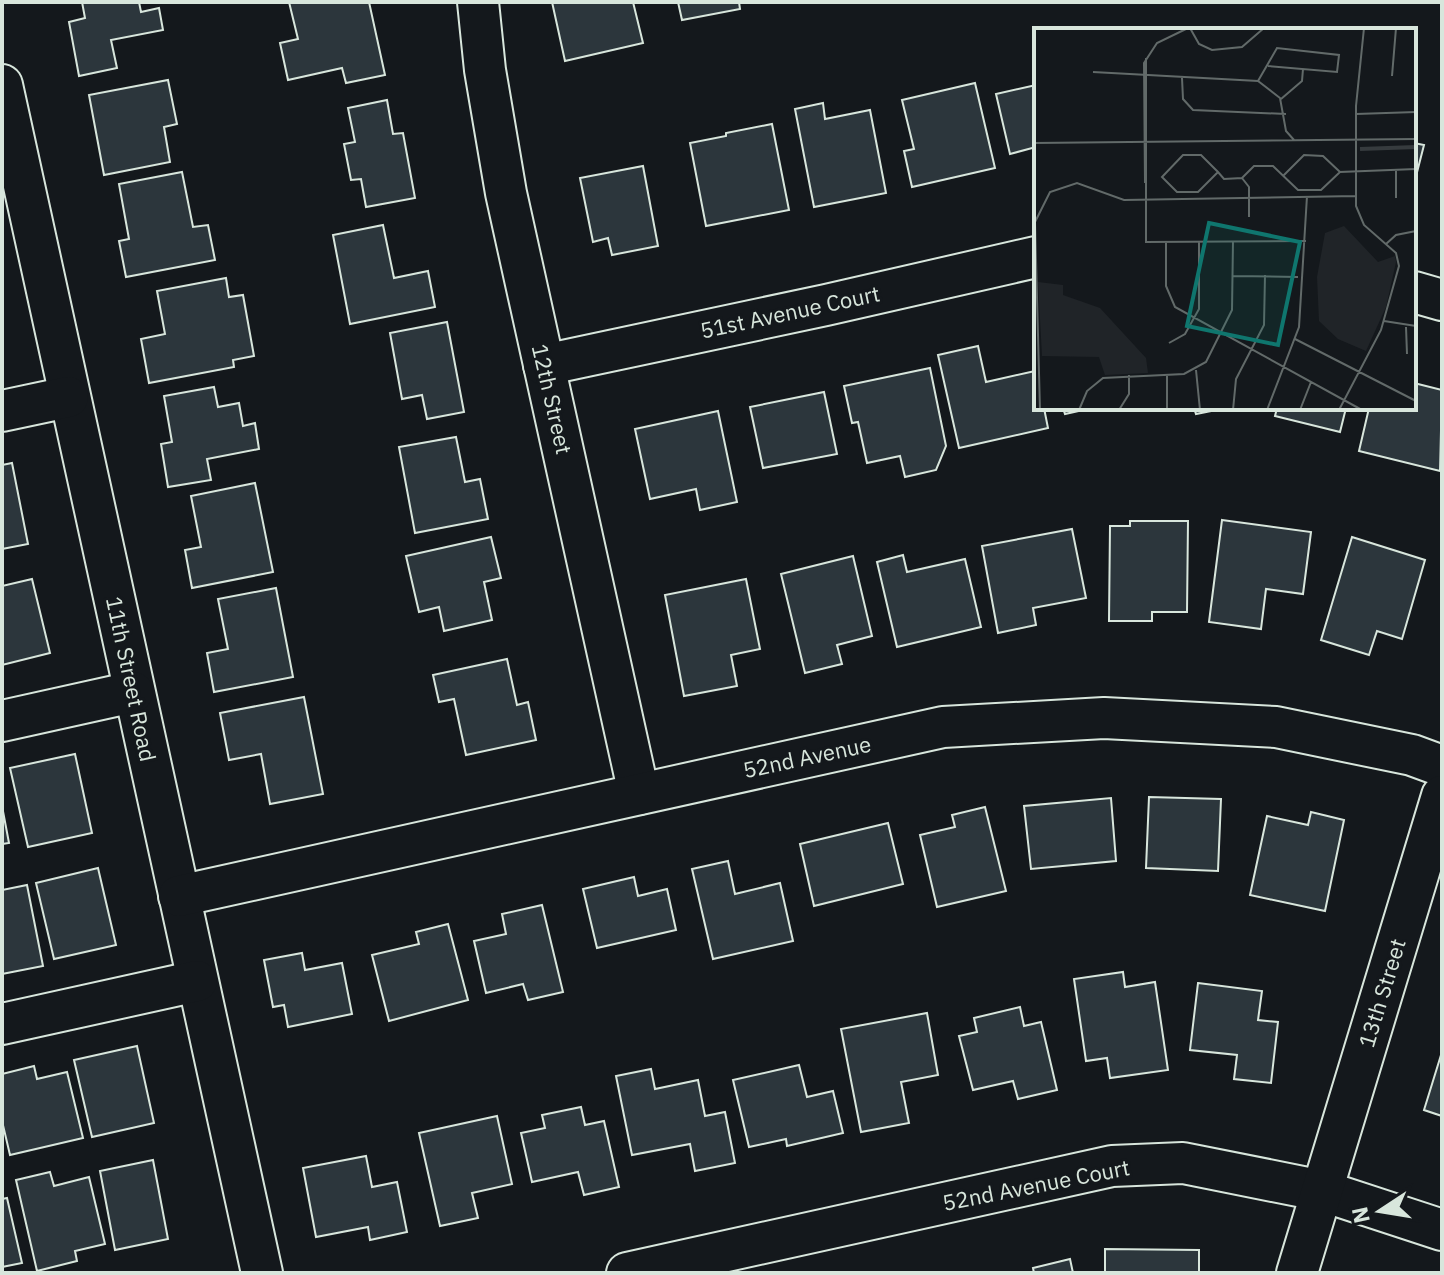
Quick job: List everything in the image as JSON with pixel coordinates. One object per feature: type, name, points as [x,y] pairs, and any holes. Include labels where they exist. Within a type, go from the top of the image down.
[{"type":"street","name":"12th Street","points":[[478,2],[485,70],[506,193],[639,794]]},
{"type":"street","name":"11th Street Road","points":[[4,103],[262,1273]]},
{"type":"street","name":"51st Avenue Court","points":[[544,365],[1034,257]]},
{"type":"street","points":[[1416,293],[1442,300]]},
{"type":"street","points":[[2,411],[68,397]]},
{"type":"street","points":[[2,721],[133,692]]},
{"type":"street","name":"52nd Avenue","points":[[179,896],[943,727],[1104,718],[1276,727],[1412,755],[1442,766]]},
{"type":"street","name":"13th Street","points":[[1297,1273],[1442,796]]},
{"type":"street","points":[[2,1024],[197,981]]},
{"type":"street","name":"52nd Avenue Court","points":[[627,1273],[1112,1166],[1183,1163],[1323,1191],[1442,1230]]},
{"type":"building","points":[[82,2],[139,2],[141,12],[159,8],[163,30],[111,40],[117,68],[79,76],[69,22],[85,18]]},
{"type":"building","points":[[289,2],[369,2],[385,75],[346,83],[342,68],[288,80],[280,43],[298,39]]},
{"type":"building","points":[[552,2],[633,2],[643,43],[565,61]]},
{"type":"building","points":[[678,2],[739,2],[740,9],[682,20]]},
{"type":"building","points":[[168,80],[177,124],[164,127],[170,162],[104,175],[89,95]]},
{"type":"building","points":[[975,83],[995,168],[912,187],[904,151],[914,149],[902,100]]},
{"type":"building","points":[[1034,85],[1034,148],[1010,154],[996,94]]},
{"type":"building","points":[[387,100],[393,134],[403,133],[415,198],[366,207],[361,179],[351,180],[344,144],[355,142],[348,108]]},
{"type":"building","points":[[823,103],[825,119],[870,110],[886,193],[814,207],[795,109]]},
{"type":"building","points":[[772,124],[789,210],[706,226],[690,143]]},
{"type":"building","points":[[1416,143],[1424,145],[1416,176]]},
{"type":"building","points":[[643,166],[658,246],[612,255],[608,238],[593,242],[580,178]]},
{"type":"building","points":[[182,172],[193,227],[208,225],[215,260],[126,277],[119,241],[129,239],[119,184]]},
{"type":"building","points":[[383,225],[394,278],[428,271],[435,307],[350,324],[333,235]]},
{"type":"building","points":[[226,278],[229,297],[243,295],[254,356],[233,360],[234,367],[149,383],[141,339],[165,334],[157,291]]},
{"type":"building","points":[[447,322],[464,412],[427,419],[422,395],[402,399],[390,333]]},
{"type":"building","points":[[978,346],[986,382],[1034,371],[1034,410],[1044,410],[1048,428],[959,448],[938,355]]},
{"type":"building","points":[[930,368],[946,446],[936,470],[905,477],[900,456],[867,463],[858,422],[852,423],[844,386]]},
{"type":"building","points":[[1416,384],[1442,390],[1440,471],[1359,451],[1369,410],[1416,410]]},
{"type":"building","points":[[214,387],[218,407],[239,403],[243,426],[255,423],[259,449],[207,459],[211,480],[168,487],[161,444],[172,442],[164,396]]},
{"type":"building","points":[[824,392],[837,454],[763,468],[750,407]]},
{"type":"building","points":[[1195,410],[1216,410],[1196,414]]},
{"type":"building","points":[[1276,410],[1346,410],[1340,432],[1275,416]]},
{"type":"building","points":[[718,411],[737,502],[700,510],[696,489],[650,499],[635,429]]},
{"type":"building","points":[[456,437],[465,482],[480,479],[488,519],[415,533],[399,447]]},
{"type":"building","points":[[12,463],[28,544],[2,549],[2,465]]},
{"type":"building","points":[[255,483],[273,572],[192,588],[185,550],[201,547],[191,496]]},
{"type":"building","points":[[1222,520],[1311,532],[1303,594],[1266,589],[1261,629],[1209,622]]},
{"type":"building","points":[[1130,521],[1188,521],[1187,612],[1152,612],[1152,621],[1109,621],[1110,526],[1130,526]]},
{"type":"building","points":[[1072,529],[1086,598],[1033,608],[1036,625],[998,633],[982,546]]},
{"type":"building","points":[[491,537],[501,578],[484,582],[492,620],[444,631],[439,607],[419,612],[406,556]]},
{"type":"building","points":[[1352,537],[1425,560],[1402,639],[1377,631],[1369,655],[1321,640]]},
{"type":"building","points":[[903,555],[907,572],[965,559],[981,627],[897,647],[877,562]]},
{"type":"building","points":[[853,556],[872,636],[837,645],[842,664],[805,673],[781,574]]},
{"type":"building","points":[[32,579],[50,653],[2,665],[2,586]]},
{"type":"building","points":[[746,579],[760,649],[731,655],[737,686],[684,696],[665,595]]},
{"type":"building","points":[[276,588],[293,677],[214,692],[207,653],[228,649],[218,599]]},
{"type":"building","points":[[507,659],[517,705],[528,702],[536,740],[466,755],[454,699],[439,702],[433,675]]},
{"type":"building","points":[[304,697],[323,794],[270,804],[261,754],[229,760],[220,713]]},
{"type":"building","points":[[75,754],[92,833],[28,847],[10,768]]},
{"type":"building","points":[[1149,797],[1221,799],[1218,871],[1146,868]]},
{"type":"building","points":[[1111,798],[1116,861],[1031,869],[1024,806]]},
{"type":"building","points":[[2,806],[9,843],[2,844]]},
{"type":"building","points":[[985,807],[1006,891],[937,907],[920,835],[955,827],[952,815]]},
{"type":"building","points":[[1311,812],[1344,820],[1325,911],[1250,895],[1267,816],[1308,825]]},
{"type":"building","points":[[888,823],[903,884],[814,906],[800,844]]},
{"type":"building","points":[[728,861],[735,894],[780,883],[793,941],[713,959],[692,869]]},
{"type":"building","points":[[98,868],[116,945],[54,959],[36,883]]},
{"type":"building","points":[[634,877],[638,896],[667,889],[676,930],[597,948],[583,889]]},
{"type":"building","points":[[27,885],[43,966],[2,974],[2,890]]},
{"type":"building","points":[[542,905],[563,992],[528,1000],[523,984],[486,993],[474,941],[506,934],[502,914]]},
{"type":"building","points":[[448,924],[468,1000],[389,1021],[372,955],[419,944],[416,932]]},
{"type":"building","points":[[302,953],[305,970],[342,963],[352,1014],[288,1027],[284,1005],[273,1007],[264,960]]},
{"type":"building","points":[[1123,972],[1125,987],[1155,982],[1168,1070],[1110,1078],[1107,1058],[1086,1061],[1074,979]]},
{"type":"building","points":[[1198,983],[1262,991],[1258,1020],[1278,1022],[1271,1083],[1234,1079],[1237,1055],[1190,1050]]},
{"type":"building","points":[[1020,1007],[1024,1026],[1041,1022],[1057,1090],[1018,1099],[1013,1081],[973,1090],[959,1036],[977,1032],[974,1018]]},
{"type":"building","points":[[927,1013],[938,1075],[901,1082],[909,1123],[861,1132],[841,1029]]},
{"type":"building","points":[[137,1046],[154,1123],[92,1137],[74,1060]]},
{"type":"building","points":[[1442,1055],[1442,1116],[1424,1110]]},
{"type":"building","points":[[799,1065],[807,1097],[833,1091],[843,1133],[787,1146],[786,1139],[749,1147],[733,1080]]},
{"type":"building","points":[[34,1066],[37,1079],[67,1072],[83,1138],[10,1155],[2,1121],[2,1074]]},
{"type":"building","points":[[651,1069],[655,1089],[698,1080],[705,1116],[725,1112],[735,1163],[695,1171],[690,1144],[632,1155],[616,1076]]},
{"type":"building","points":[[581,1107],[585,1125],[604,1121],[619,1187],[584,1195],[578,1172],[532,1182],[521,1133],[545,1128],[542,1115]]},
{"type":"building","points":[[497,1116],[512,1184],[472,1193],[478,1218],[440,1226],[419,1133]]},
{"type":"building","points":[[366,1156],[372,1187],[397,1182],[407,1232],[370,1240],[368,1227],[316,1237],[303,1168]]},
{"type":"building","points":[[153,1160],[168,1239],[115,1250],[100,1171]]},
{"type":"building","points":[[50,1172],[54,1186],[89,1177],[105,1244],[75,1251],[77,1261],[37,1271],[16,1180]]},
{"type":"building","points":[[7,1198],[22,1263],[2,1267],[2,1199]]},
{"type":"building","points":[[1105,1249],[1199,1250],[1199,1273],[1105,1273]]},
{"type":"building","points":[[1070,1259],[1073,1273],[1034,1273],[1033,1268]]}]
